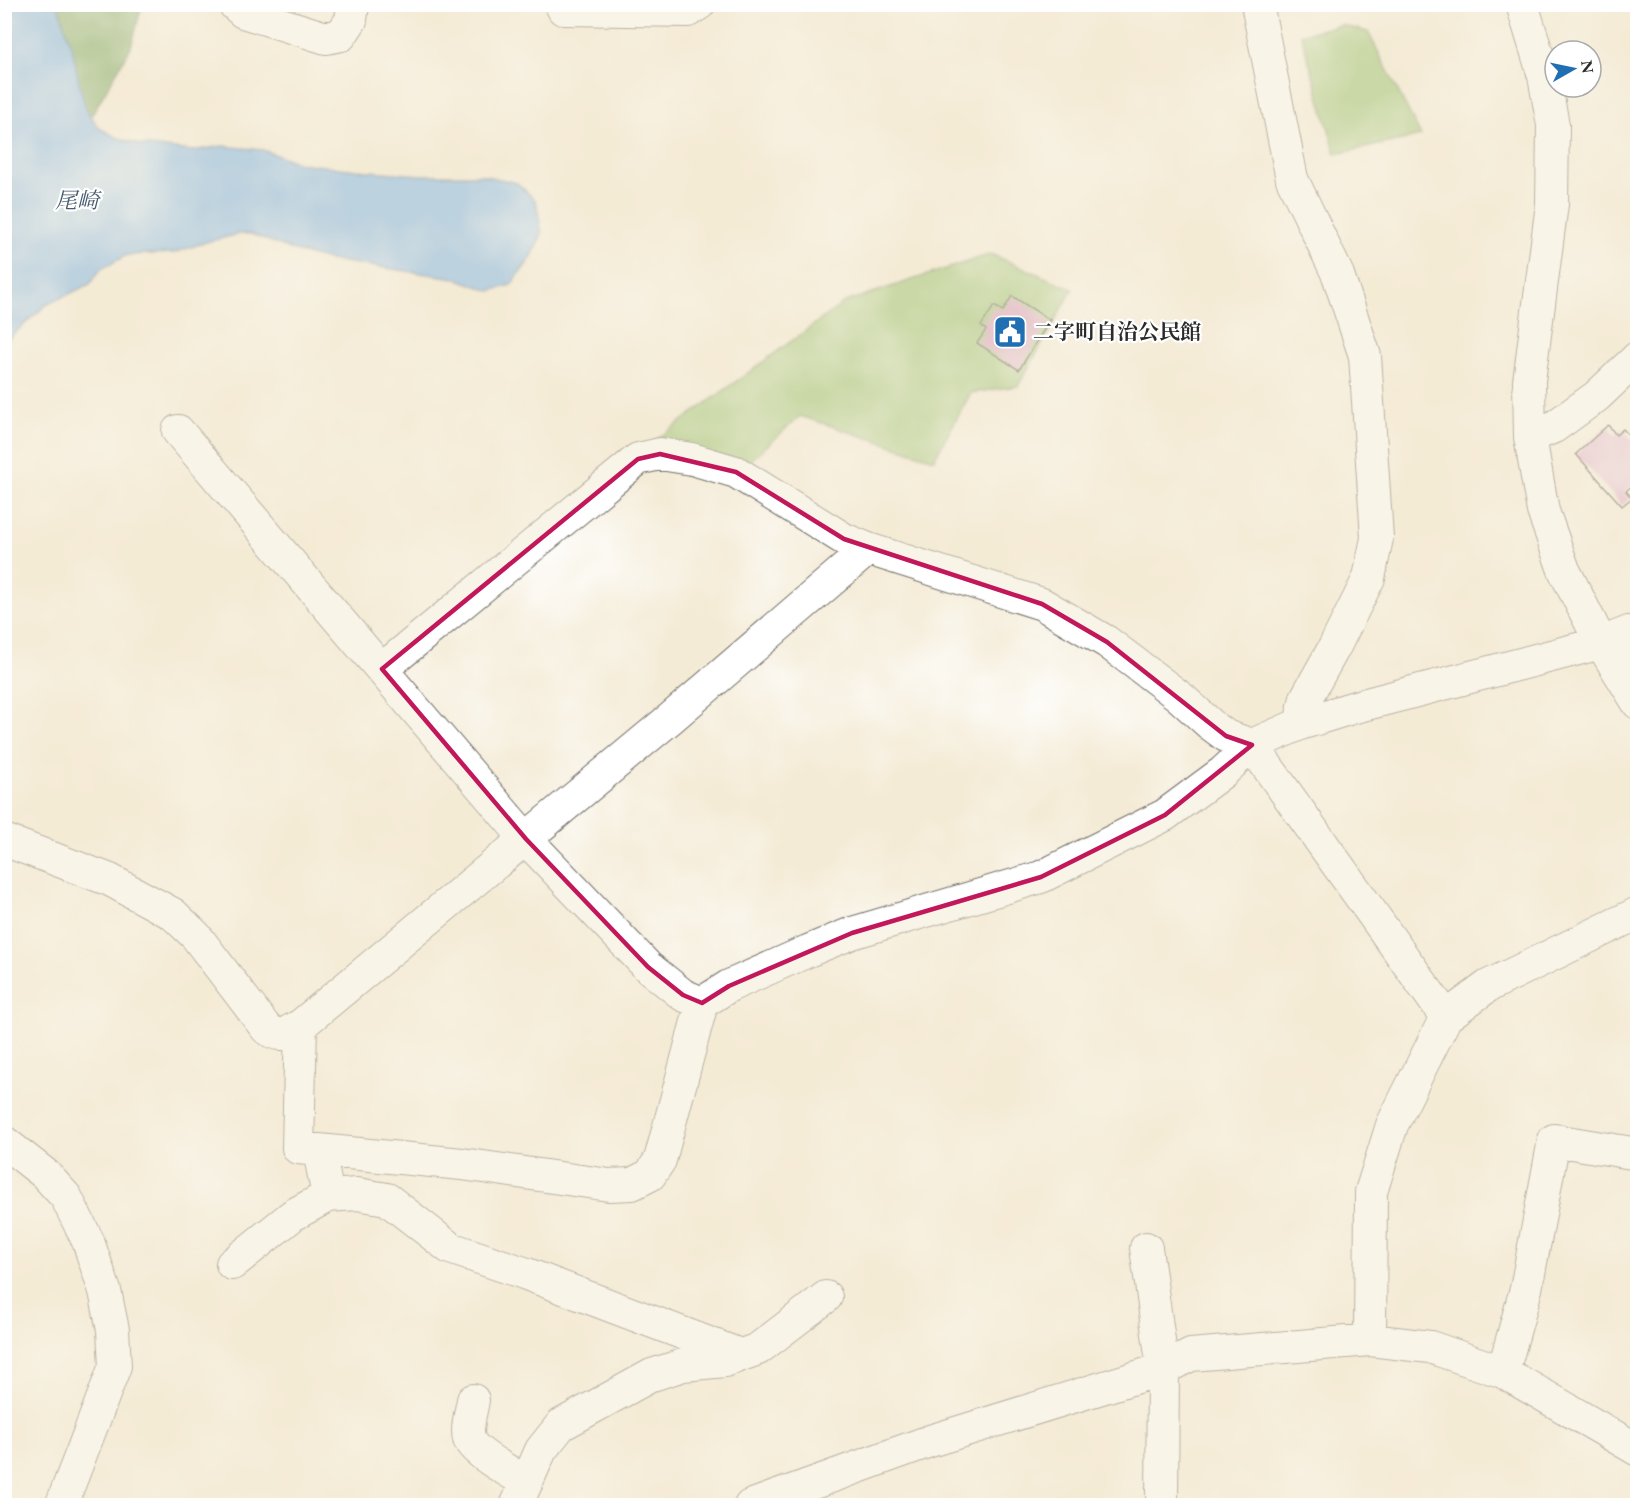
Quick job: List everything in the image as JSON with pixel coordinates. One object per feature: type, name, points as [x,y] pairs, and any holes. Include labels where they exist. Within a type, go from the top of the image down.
[{"type":"street","points":[[234,4],[243,12],[326,38],[341,35],[351,20],[353,4]]},
{"type":"street","points":[[561,4],[563,9],[688,11],[699,4]]},
{"type":"street","points":[[1257,4],[1292,179],[1338,274],[1365,356],[1375,504],[1377,538],[1369,578],[1306,698],[1300,724]]},
{"type":"street","points":[[1522,4],[1544,76],[1552,125],[1552,204],[1529,381],[1530,437],[1543,511],[1564,570],[1601,643],[1638,703]]},
{"type":"street","points":[[1530,437],[1554,427],[1598,396],[1638,357]]},
{"type":"street","points":[[178,432],[526,839],[648,966],[683,995],[702,1003]]},
{"type":"street","points":[[382,669],[638,459],[660,454],[692,459],[736,472],[844,539],[868,549],[1042,604],[1107,642],[1180,697],[1226,736],[1252,745],[1446,1017]]},
{"type":"street","points":[[4,840],[110,880],[173,914],[196,936],[266,1028],[275,1034],[285,1034],[301,1025],[526,839],[868,549]]},
{"type":"street","points":[[301,1025],[298,1148],[462,1164],[609,1185],[632,1184],[650,1175],[660,1160],[702,1003],[729,986],[852,933],[1041,877],[1166,815],[1222,772],[1252,745],[1300,724],[1638,631]]},
{"type":"street","points":[[1601,643],[1638,656]]},
{"type":"street","points":[[1370,1340],[1371,1192],[1392,1125],[1446,1017],[1488,986],[1638,913]]},
{"type":"street","points":[[1503,1372],[1526,1289],[1554,1140],[1638,1154]]},
{"type":"street","points":[[4,1142],[45,1174],[66,1197],[88,1241],[105,1291],[112,1330],[115,1366],[61,1506]]},
{"type":"street","points":[[319,1150],[327,1196]]},
{"type":"street","points":[[232,1263],[293,1215],[327,1196],[357,1194],[387,1199],[450,1248],[524,1273],[740,1355]]},
{"type":"street","points":[[1146,1248],[1163,1369],[1162,1506]]},
{"type":"street","points":[[473,1400],[468,1432],[470,1441],[476,1450],[522,1494],[541,1450],[561,1425],[652,1375],[683,1365],[725,1360],[758,1348],[826,1297]]},
{"type":"street","points":[[750,1506],[930,1441],[1163,1369],[1191,1355],[1370,1340],[1430,1347],[1503,1372],[1638,1450]]},
{"type":"highlighted area","points":[[660,454],[736,472],[844,539],[1042,604],[1107,642],[1226,736],[1252,745],[1165,815],[1041,877],[852,933],[729,986],[702,1003],[683,995],[648,967],[526,839],[382,669],[638,459]]},
{"type":"green space","points":[[5,5],[142,5],[131,47],[66,160]]},
{"type":"green space","points":[[1341,25],[1368,32],[1421,136],[1336,154],[1301,34]]},
{"type":"green space","points":[[991,254],[1073,289],[1018,386],[971,393],[934,459],[800,416],[749,462],[652,443],[845,302]]},
{"type":"water","name":"尾崎","points":[[5,4],[58,5],[74,56],[86,109],[99,128],[116,137],[140,145],[192,151],[223,146],[263,150],[299,163],[357,170],[421,175],[482,175],[517,183],[536,201],[542,234],[531,258],[511,285],[490,291],[455,278],[330,260],[298,252],[251,234],[240,234],[206,242],[174,253],[127,255],[101,269],[90,284],[46,305],[5,342]]},
{"type":"building","points":[[1012,296],[1050,320],[1019,370],[977,343],[986,330],[981,326],[994,306],[1003,311]]},
{"type":"building","points":[[1608,425],[1616,435],[1623,429],[1638,445],[1638,481],[1626,491],[1632,498],[1622,506],[1576,454]]},
{"type":"place","name":"二字町自治公民館","points":[[1010,332]]}]
